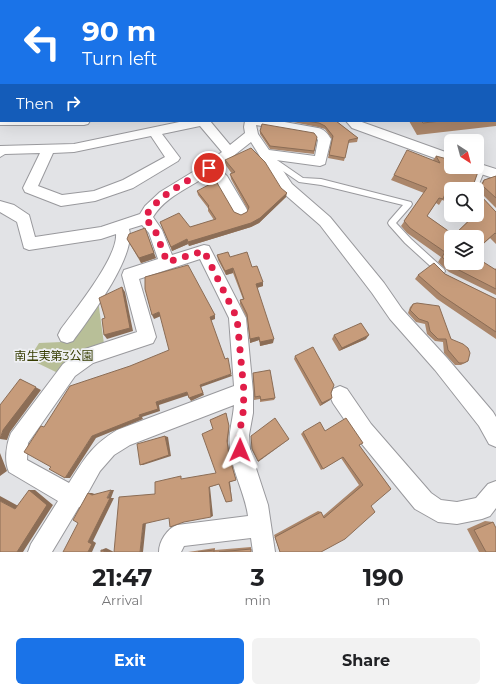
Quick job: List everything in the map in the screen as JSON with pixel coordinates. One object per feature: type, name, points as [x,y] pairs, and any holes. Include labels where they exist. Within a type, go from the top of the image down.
[{"type":"street","points":[[0,152],[2,150],[74,148],[198,122]]},
{"type":"street","points":[[204,122],[229,152]]},
{"type":"street","points":[[353,122],[356,125],[444,156]]},
{"type":"street","points":[[0,206],[9,209],[24,219],[30,244],[101,233],[145,218],[149,209],[158,201],[209,168],[229,152],[253,125]]},
{"type":"street","points":[[253,125],[266,154],[287,188],[325,221],[378,288],[396,314],[441,364],[486,419],[496,437]]},
{"type":"street","points":[[253,125],[318,132],[325,139],[320,161],[266,154]]},
{"type":"street","points":[[49,148],[30,188],[61,201],[95,196],[128,184],[173,158],[154,131]]},
{"type":"street","points":[[209,168],[222,180],[241,212]]},
{"type":"street","points":[[484,170],[496,174]]},
{"type":"street","points":[[145,218],[155,230],[167,262]]},
{"type":"street","points":[[67,335],[98,292],[118,255],[124,236],[121,226]]},
{"type":"street","points":[[74,498],[16,465],[18,440],[69,370],[88,356],[146,337],[130,275],[204,251],[237,318],[244,392],[243,413],[239,435],[240,450],[246,476],[257,505],[264,552]]},
{"type":"street","points":[[39,552],[74,498],[93,464],[107,448],[124,437],[244,392]]},
{"type":"street","points":[[340,396],[364,431],[423,501],[438,511],[457,513],[482,508],[496,492]]},
{"type":"street","points":[[170,552],[170,549],[177,536],[261,526]]},
{"type":"lane","points":[[266,154],[301,180],[321,182],[408,204],[392,223],[408,241],[445,275]]},
{"type":"green space","name":"南生実第3公園","points":[[98,300],[104,344],[58,373],[29,359],[39,343],[62,342],[72,336]]},
{"type":"building","points":[[312,122],[337,122],[358,138],[349,140],[345,158],[329,155],[333,136],[325,126]]},
{"type":"building","points":[[262,124],[314,133],[317,137],[314,151],[270,146],[260,131]]},
{"type":"building","points":[[251,148],[265,162],[281,188],[287,193],[260,218],[251,223],[188,242],[187,239],[171,247],[160,222],[179,213],[190,227],[216,219],[208,207],[209,206],[197,191],[216,181],[234,212],[241,215],[247,212],[249,207],[230,174],[235,172],[225,160]]},
{"type":"building","points":[[407,150],[440,163],[436,156],[444,158],[444,174],[477,174],[474,182],[444,182],[443,199],[439,198],[427,216],[447,230],[444,230],[444,251],[410,228],[404,221],[427,188],[394,175]]},
{"type":"building","points":[[496,176],[496,198],[484,187],[483,182],[484,180]]},
{"type":"building","points":[[484,199],[496,212],[496,234],[495,233],[484,243],[484,230],[459,230],[468,222],[484,222]]},
{"type":"building","points":[[145,228],[154,253],[139,258],[127,239],[129,234]]},
{"type":"building","points":[[228,252],[230,257],[247,252],[252,267],[257,266],[263,282],[256,284],[274,339],[260,342],[259,337],[250,339],[247,314],[240,300],[244,299],[233,268],[225,271],[217,255]]},
{"type":"building","points":[[484,262],[496,270],[496,289],[459,270],[484,270]]},
{"type":"building","points":[[434,263],[445,274],[496,299],[496,332],[441,295],[418,275]]},
{"type":"building","points":[[188,265],[215,315],[210,317],[225,359],[228,358],[231,374],[200,385],[203,393],[189,398],[187,392],[156,402],[158,409],[139,415],[140,417],[92,436],[65,478],[49,469],[51,467],[24,452],[41,426],[44,427],[70,386],[130,366],[169,350],[159,312],[152,315],[145,289],[145,277]]},
{"type":"building","points":[[122,287],[130,328],[104,335],[102,319],[105,318],[99,298]]},
{"type":"building","points":[[417,303],[439,306],[451,339],[468,348],[470,353],[468,361],[459,363],[448,350],[446,339],[438,339],[430,331],[428,322],[419,319],[410,310],[413,304]]},
{"type":"building","points":[[361,323],[369,335],[342,348],[334,335]]},
{"type":"building","points":[[313,347],[334,385],[331,393],[332,398],[322,403],[295,356]]},
{"type":"building","points":[[270,370],[275,398],[261,400],[260,396],[255,397],[253,373]]},
{"type":"building","points":[[20,379],[36,387],[3,430],[0,439],[0,405]]},
{"type":"building","points":[[226,413],[229,426],[227,441],[229,456],[236,480],[229,482],[232,501],[226,502],[219,484],[209,487],[211,517],[184,522],[170,527],[169,518],[143,524],[140,552],[114,552],[119,497],[155,494],[155,482],[181,476],[181,479],[216,473],[202,434],[213,429],[210,420]]},
{"type":"building","points":[[275,418],[289,439],[258,461],[252,449],[251,436]]},
{"type":"building","points":[[346,418],[363,443],[359,445],[391,489],[371,506],[375,512],[345,539],[321,552],[280,552],[275,537],[321,512],[324,518],[363,485],[343,457],[323,469],[303,432],[320,422],[325,431]]},
{"type":"building","points":[[165,436],[169,455],[140,465],[137,444]]},
{"type":"building","points":[[29,490],[47,505],[17,552],[0,552],[0,501],[15,509]]},
{"type":"building","points":[[111,490],[107,498],[110,498],[88,542],[92,544],[88,552],[63,552],[78,523],[73,520],[88,493],[92,495]]},
{"type":"building","points":[[493,522],[496,528],[496,552],[486,552],[474,530]]},
{"type":"building","points":[[251,549],[251,552],[219,552]]},
{"type":"building","points":[[214,550],[214,552],[198,552]]},
{"type":"route","points":[[209,168],[158,201],[149,209],[145,218],[155,230],[167,262],[204,251],[237,318],[244,392],[243,413],[239,435],[240,450]]}]
